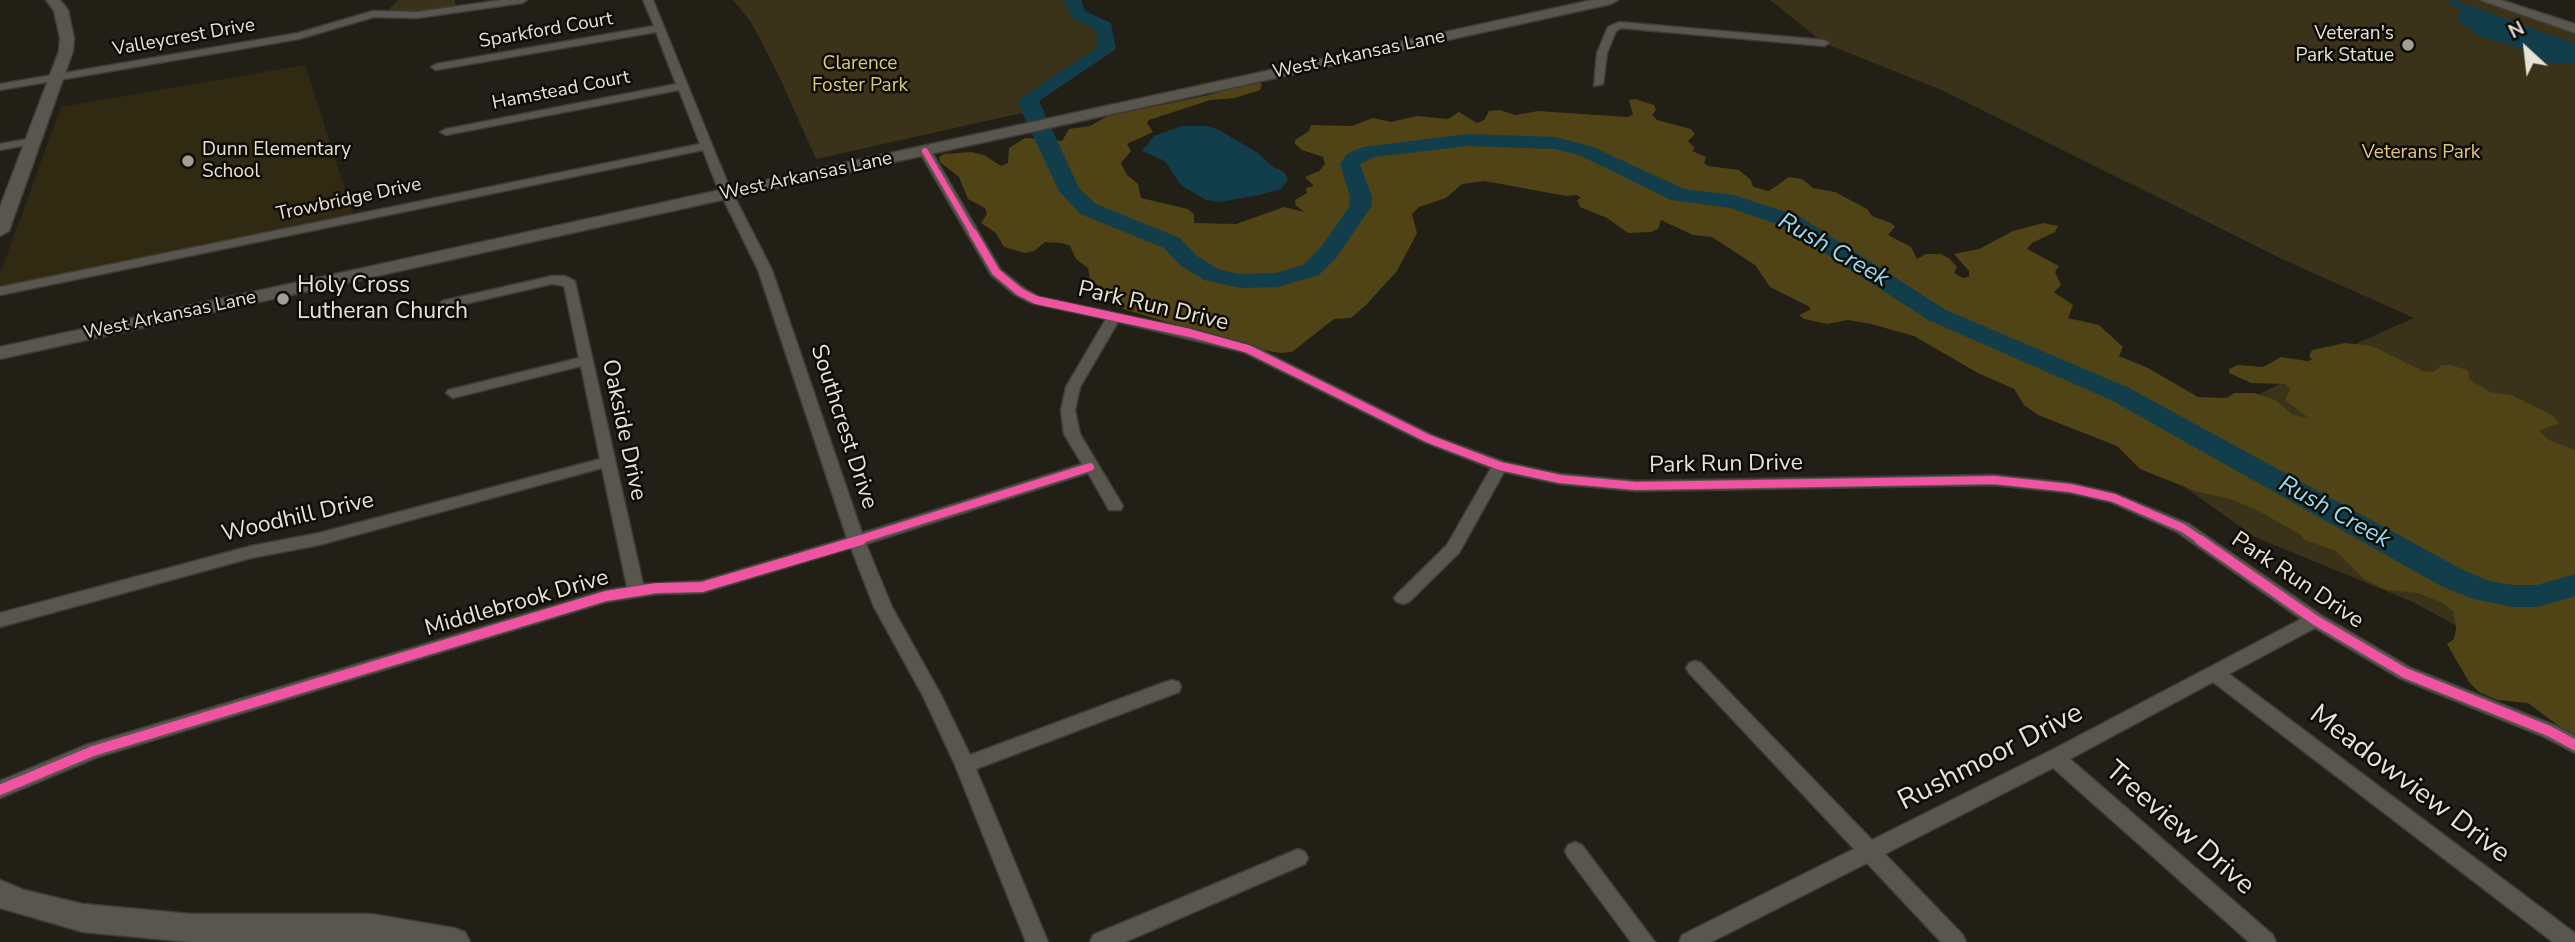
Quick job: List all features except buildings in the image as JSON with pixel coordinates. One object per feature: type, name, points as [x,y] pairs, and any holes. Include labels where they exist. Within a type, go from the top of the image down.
[{"type":"main road","points":[[0,230],[3,214],[57,77],[67,38],[61,10],[53,0]]},
{"type":"main road","name":"West Arkansas Lane","points":[[0,354],[1567,0]]},
{"type":"main road","name":"West Arkansas Lane","points":[[1106,105],[1611,0]]},
{"type":"main road","points":[[2487,0],[2575,29]]},
{"type":"main road","name":"West Arkansas Lane","points":[[0,341],[725,189],[925,151],[983,132]]},
{"type":"main road","points":[[0,894],[22,903],[83,918],[191,928],[371,928],[454,942]]},
{"type":"street","name":"Valleycrest Drive","points":[[0,87],[299,36],[373,14],[417,15],[522,0]]},
{"type":"street","name":"Southcrest Drive","points":[[648,0],[706,146],[765,270],[883,607],[932,695],[965,765],[1037,942]]},
{"type":"street","points":[[1598,83],[1602,53],[1612,29],[1619,24],[1824,43]]},
{"type":"street","name":"Sparkford Court","points":[[436,67],[661,28]]},
{"type":"street","name":"Hamstead Court","points":[[446,132],[683,86]]},
{"type":"street","points":[[0,147],[33,141]]},
{"type":"street","name":"Trowbridge Drive","points":[[0,291],[706,146]]},
{"type":"street","name":"Park Run Drive","points":[[925,151],[1004,281],[1036,300],[1114,319],[1190,333],[1248,349],[1429,439],[1500,466],[1571,481],[1636,486],[1994,480],[2070,488],[2137,506],[2183,528],[2315,620],[2405,673],[2549,731],[2575,745]]},
{"type":"street","name":"Oakside Drive","points":[[447,304],[552,280],[565,280],[570,284],[584,361],[636,590]]},
{"type":"street","points":[[1114,319],[1083,366],[1069,399],[1072,434],[1115,506]]},
{"type":"street","points":[[453,393],[584,361]]},
{"type":"street","name":"Woodhill Drive","points":[[0,620],[251,552],[319,539],[606,462]]},
{"type":"street","points":[[1403,598],[1453,549],[1500,466]]},
{"type":"street","name":"Middlebrook Drive","points":[[0,790],[93,751],[606,596],[636,590],[702,587],[858,541],[1090,467]]},
{"type":"street","name":"Rushmoor Drive","points":[[1690,942],[2055,758],[2315,620]]},
{"type":"street","points":[[1695,668],[1955,942]]},
{"type":"street","name":"Meadowview Drive","points":[[2214,673],[2570,942]]},
{"type":"street","points":[[965,765],[1172,687]]},
{"type":"street","name":"Treeview Drive","points":[[2055,758],[2265,942]]},
{"type":"street","points":[[1575,851],[1644,942]]},
{"type":"street","points":[[1101,942],[1298,858]]},
{"type":"shaded area","name":"Dunn Elementary School","points":[[305,65],[353,214],[0,286],[0,274],[61,107]]},
{"type":"shaded area","points":[[1253,81],[1262,84],[1260,90],[1235,98],[1210,100],[1149,120],[1147,123],[1153,132],[1127,144],[1131,151],[1121,163],[1127,175],[1138,184],[1141,198],[1188,209],[1194,214],[1194,223],[1236,224],[1284,207],[1305,212],[1296,206],[1295,200],[1307,193],[1306,188],[1314,186],[1305,177],[1319,171],[1325,164],[1323,157],[1302,150],[1295,144],[1295,140],[1309,131],[1311,125],[1352,126],[1373,118],[1391,122],[1417,116],[1448,119],[1459,112],[1477,123],[1484,120],[1489,111],[1499,110],[1516,115],[1538,111],[1627,117],[1633,115],[1629,100],[1635,99],[1654,105],[1656,110],[1652,115],[1657,120],[1691,129],[1695,134],[1688,141],[1695,148],[1692,151],[1706,157],[1704,163],[1708,166],[1739,170],[1751,180],[1753,187],[1769,191],[1789,177],[1802,179],[1813,188],[1835,192],[1867,209],[1872,216],[1891,223],[1895,227],[1888,235],[1911,247],[1917,259],[1926,254],[1941,254],[1957,267],[1954,273],[1963,278],[1969,277],[1969,271],[1954,254],[1979,249],[2013,231],[2043,223],[2058,226],[2055,232],[2032,243],[2027,249],[2059,266],[2055,272],[2061,285],[2054,292],[2073,305],[2068,318],[2099,325],[2123,347],[2119,356],[2148,368],[2198,397],[2227,398],[2234,393],[2254,393],[2275,400],[2293,415],[2309,418],[2285,400],[2290,389],[2286,384],[2251,383],[2229,373],[2229,369],[2238,365],[2263,367],[2281,357],[2312,360],[2309,356],[2312,350],[2345,343],[2372,346],[2423,371],[2434,372],[2442,365],[2467,370],[2470,380],[2490,392],[2511,395],[2552,415],[2559,423],[2539,431],[2549,440],[2575,450],[2575,738],[2528,703],[2497,700],[2479,692],[2469,682],[2447,644],[2454,639],[2454,612],[2441,602],[2418,593],[2386,590],[2364,579],[2336,551],[2305,540],[2301,535],[2257,510],[2230,499],[2195,491],[2140,469],[2117,446],[2038,415],[2024,405],[2014,389],[1978,373],[1914,336],[1848,320],[1827,324],[1804,319],[1799,315],[1810,310],[1810,307],[1770,287],[1755,265],[1712,237],[1693,235],[1661,220],[1658,229],[1651,232],[1628,233],[1607,218],[1580,207],[1577,200],[1581,198],[1577,195],[1566,196],[1485,181],[1462,184],[1446,198],[1419,207],[1412,214],[1417,233],[1397,271],[1365,306],[1351,318],[1334,319],[1292,352],[1280,353],[1252,348],[1117,307],[1106,291],[1090,280],[1088,268],[1076,259],[1070,246],[1045,242],[1034,251],[1025,253],[1004,247],[996,233],[981,223],[987,214],[985,208],[968,199],[959,177],[940,162],[939,157],[944,154],[971,152],[984,155],[1001,166],[1008,163],[1009,148],[1025,138],[1062,141],[1069,129],[1090,126],[1108,116],[1209,95]]},
{"type":"green space","points":[[398,0],[455,0],[456,9],[386,12]]},
{"type":"green space","name":"Clarence Foster Park","points":[[733,0],[1072,0],[1078,14],[1105,27],[1107,49],[1030,98],[1031,111],[816,159],[779,76],[751,22]]},
{"type":"green space","name":"Veterans Park","points":[[1770,0],[2483,0],[2575,28],[2575,690],[2413,602],[2255,537],[2141,456],[2362,341],[2414,318],[2282,259],[1944,91],[1824,43]]},
{"type":"water","points":[[2454,0],[2575,44],[2575,64],[2550,64],[2517,47],[2481,37],[2457,19],[2460,10],[2447,1]]},
{"type":"water","points":[[1182,126],[1208,126],[1219,130],[1258,153],[1273,167],[1284,172],[1288,179],[1281,189],[1259,195],[1220,202],[1206,200],[1181,185],[1165,161],[1142,151],[1154,136]]},
{"type":"waterway","name":"Rush Creek","points":[[1072,0],[1078,14],[1105,27],[1107,49],[1029,99],[1029,106],[1070,191],[1088,209],[1172,243],[1189,261],[1212,275],[1240,281],[1278,280],[1311,270],[1329,252],[1360,207],[1361,197],[1350,164],[1354,158],[1370,151],[1467,140],[1556,143],[1586,151],[1679,195],[1733,202],[1791,221],[1937,315],[2120,394],[2452,578],[2484,591],[2513,596],[2537,596],[2575,585]]},
{"type":"cycle path","points":[[925,151],[996,272],[1020,292],[1036,300],[1190,333],[1248,349],[1429,439],[1500,466],[1560,479],[1636,486],[1994,480],[2070,488],[2114,498],[2183,528],[2315,620],[2405,673],[2549,731],[2575,745]]},
{"type":"cycle path","points":[[0,790],[93,751],[606,596],[657,588],[702,587],[739,578],[1090,467]]},
{"type":"place","name":"Veteran's Park Statue","points":[[2408,45]]},
{"type":"place","name":"Dunn Elementary School","points":[[188,161]]},
{"type":"place","name":"Holy Cross Lutheran Church","points":[[283,299]]}]
